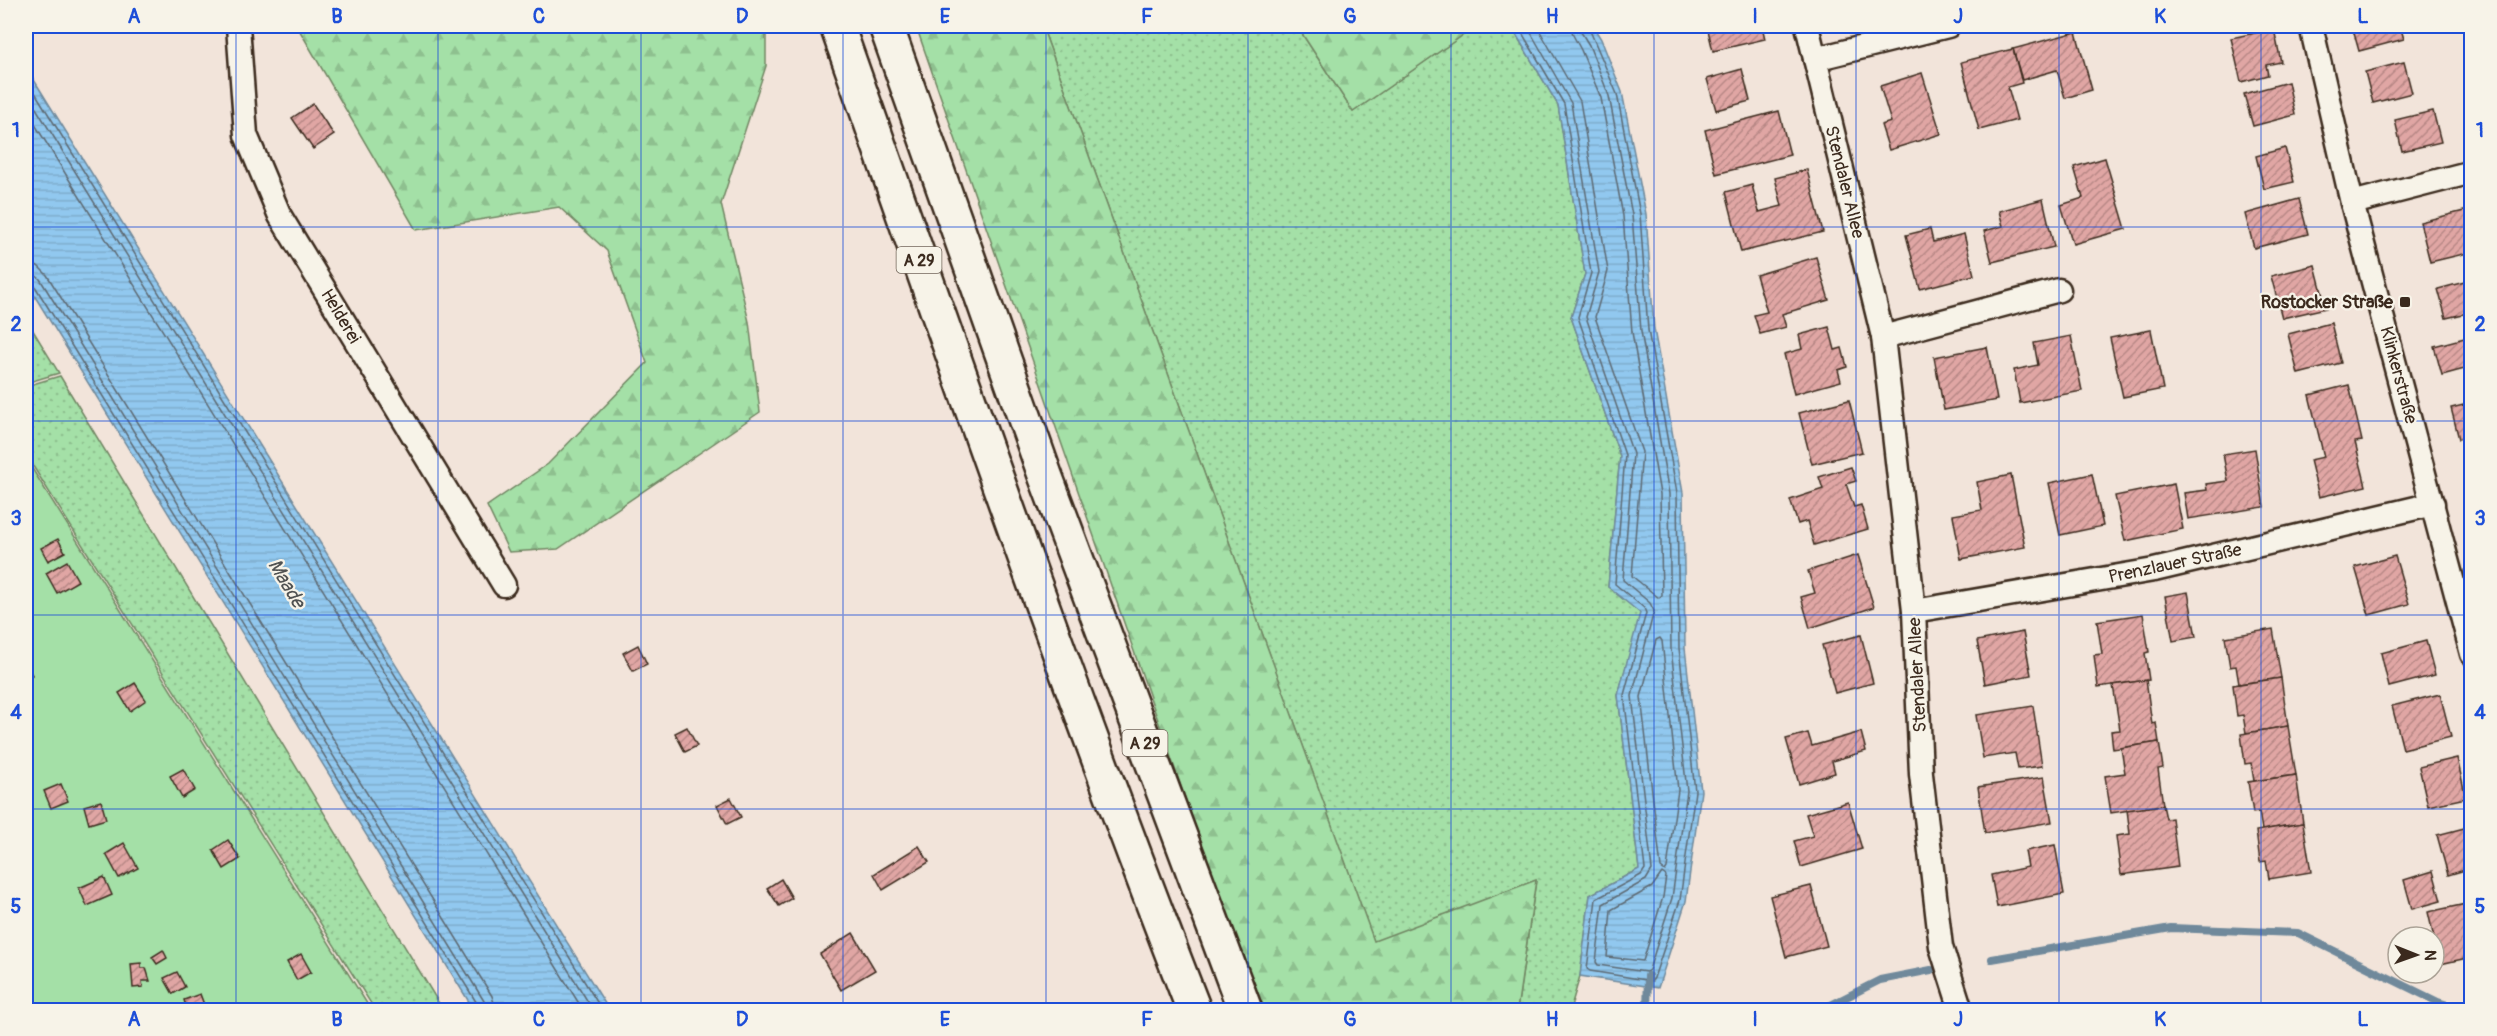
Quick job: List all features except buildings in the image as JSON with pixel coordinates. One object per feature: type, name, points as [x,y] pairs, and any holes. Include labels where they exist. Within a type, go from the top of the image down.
[{"type":"highway","name":"A 29","points":[[837,26],[1002,494],[1194,1011]]},
{"type":"highway","name":"A 29","points":[[885,26],[1046,475],[1245,1011]]},
{"type":"street","name":"Helderei","points":[[238,26],[246,135],[280,216],[504,585]]},
{"type":"street","name":"Stendaler Allee","points":[[1807,26],[1883,338],[1914,611],[1921,774],[1941,947],[1961,1011]]},
{"type":"street","points":[[1815,59],[1948,26]]},
{"type":"street","name":"Klinkerstraße","points":[[2311,26],[2352,203],[2472,654]]},
{"type":"street","points":[[2352,203],[2472,172]]},
{"type":"street","points":[[1883,338],[2059,290]]},
{"type":"street","name":"Prenzlauer Straße","points":[[1914,611],[2154,570],[2433,504]]},
{"type":"green space","points":[[297,26],[766,26],[766,66],[721,204],[749,322],[760,412],[558,549],[509,552],[487,506],[548,464],[647,363],[607,251],[559,207],[416,230]]},
{"type":"green space","points":[[916,26],[1042,26],[1374,941],[1536,880],[1517,1010],[1259,1010]]},
{"type":"green space","points":[[1042,26],[1297,26],[1353,112],[1476,26],[1511,26],[1558,105],[1585,274],[1571,317],[1620,456],[1608,587],[1641,613],[1618,695],[1639,869],[1590,895],[1580,976],[1570,1010],[1517,1010],[1536,881],[1374,942]]},
{"type":"green space","points":[[1297,26],[1476,26],[1353,112]]},
{"type":"green space","points":[[26,319],[59,373],[26,383]]},
{"type":"green space","points":[[60,376],[443,1010],[375,1010],[26,455],[26,386]]},
{"type":"green space","points":[[26,459],[371,1010],[26,1010]]},
{"type":"water","points":[[1511,26],[1593,26],[1601,39],[1622,92],[1646,214],[1654,329],[1683,493],[1685,648],[1701,791],[1686,901],[1658,988],[1580,976],[1590,895],[1639,869],[1618,695],[1640,613],[1608,587],[1620,456],[1571,317],[1585,274],[1558,105]]},
{"type":"water","name":"Maade","points":[[26,67],[609,1010],[474,1010],[26,282]]},
{"type":"waterway","points":[[1992,959],[2171,928],[2298,933],[2438,1002],[2464,1010]]},
{"type":"waterway","points":[[1821,1010],[1880,980],[1931,970]]},
{"type":"waterway","points":[[1647,1010],[1648,976]]},
{"type":"place","name":"Rostocker Straße","points":[[2405,302]]}]
